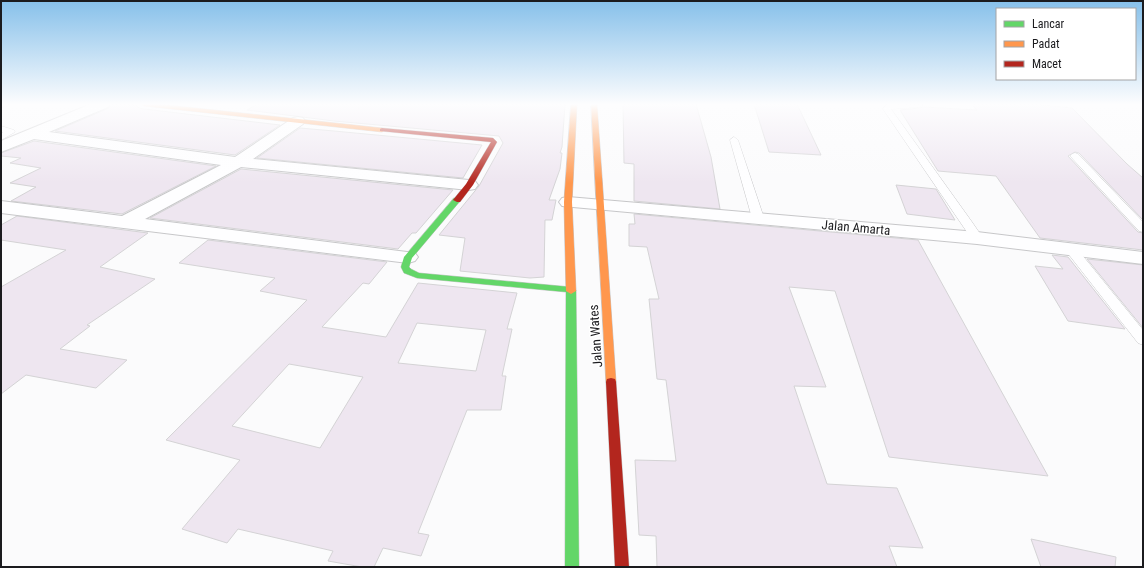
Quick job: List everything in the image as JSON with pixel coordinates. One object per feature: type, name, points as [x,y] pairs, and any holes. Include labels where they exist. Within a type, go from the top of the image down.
[{"type":"main road","points":[[390,131],[493,140],[494,142],[469,185],[408,257],[405,267],[407,270],[417,275],[571,290]]},
{"type":"main road","name":"Jalan Wates","points":[[572,131],[568,202],[571,290],[572,567]]},
{"type":"main road","name":"Jalan Wates","points":[[595,131],[622,567]]},
{"type":"street","points":[[1,147],[40,131]]},
{"type":"street","points":[[123,223],[238,162],[285,131]]},
{"type":"street","points":[[32,134],[238,162],[469,185]]},
{"type":"street","name":"Jalan Amarta","points":[[568,202],[977,238],[1143,258]]},
{"type":"street","points":[[1,207],[408,257]]},
{"type":"lane","points":[[1,137],[11,132],[4,131]]},
{"type":"lane","points":[[902,131],[927,167],[943,186],[977,238]]},
{"type":"lane","points":[[734,140],[758,218]]},
{"type":"lane","points":[[1075,156],[1143,229]]},
{"type":"lane","points":[[1070,248],[1143,340]]},
{"type":"building","points":[[55,131],[56,131],[272,131],[235,155]]},
{"type":"building","points":[[296,131],[327,131],[482,145],[463,178],[257,158]]},
{"type":"building","points":[[439,131],[563,131],[560,153],[562,153],[560,169],[549,200],[556,200],[552,220],[545,220],[544,277],[530,278],[460,271],[465,238],[439,235],[479,186],[503,143],[499,136]]},
{"type":"building","points":[[623,131],[704,131],[711,157],[720,209],[634,201],[634,164],[624,163]]},
{"type":"building","points":[[762,131],[809,131],[821,155],[769,152]]},
{"type":"building","points":[[913,131],[1094,131],[1143,178],[1143,220],[1079,153],[1075,152],[1068,156],[1138,232],[1143,233],[1143,250],[1040,238],[996,176],[938,171]]},
{"type":"building","points":[[34,141],[216,166],[122,214],[11,201],[36,187],[10,183],[41,168],[10,163],[21,158],[1,156],[1,153]]},
{"type":"building","points":[[241,169],[453,190],[416,233],[412,233],[398,249],[150,218]]},
{"type":"building","points":[[896,185],[936,189],[955,220],[907,214]]},
{"type":"building","points":[[634,214],[918,240],[1048,476],[889,457],[835,291],[789,287],[826,387],[794,386],[827,484],[897,488],[923,548],[889,546],[897,567],[657,567],[656,536],[639,535],[635,460],[676,461],[666,380],[657,379],[649,299],[659,299],[647,247],[629,246],[629,224],[635,224]]},
{"type":"building","points":[[17,216],[148,233],[100,267],[155,279],[87,325],[90,326],[60,349],[127,360],[96,388],[26,375],[1,394],[1,287],[66,250],[1,240],[1,225]]},
{"type":"building","points":[[208,240],[387,262],[369,284],[363,283],[322,327],[386,337],[418,283],[517,293],[507,329],[512,329],[502,376],[506,376],[501,410],[467,410],[418,533],[429,535],[421,556],[383,548],[374,567],[362,567],[328,561],[333,551],[238,529],[227,543],[182,529],[240,460],[166,440],[307,300],[260,291],[275,278],[179,263]],"holes":[[[417,323],[486,330],[476,371],[398,363]],[[289,364],[363,377],[320,448],[232,426]]]},
{"type":"building","points":[[1052,255],[1068,257],[1125,329],[1068,321],[1035,266],[1063,269]]},
{"type":"building","points":[[1087,259],[1143,265],[1143,328]]},
{"type":"building","points":[[1031,539],[1116,557],[1115,567],[1041,567]]},
{"type":"traffic: fast","points":[[457,200],[408,257],[405,267],[407,271],[417,275],[571,290]]},
{"type":"traffic: fast","points":[[571,291],[572,567]]},
{"type":"traffic: slow","points":[[571,291],[568,202],[572,131]]},
{"type":"traffic: slow","points":[[596,131],[611,382]]},
{"type":"traffic: jam","points":[[388,131],[493,140],[494,142],[469,185],[457,200]]},
{"type":"traffic: jam","points":[[611,382],[622,567]]}]
